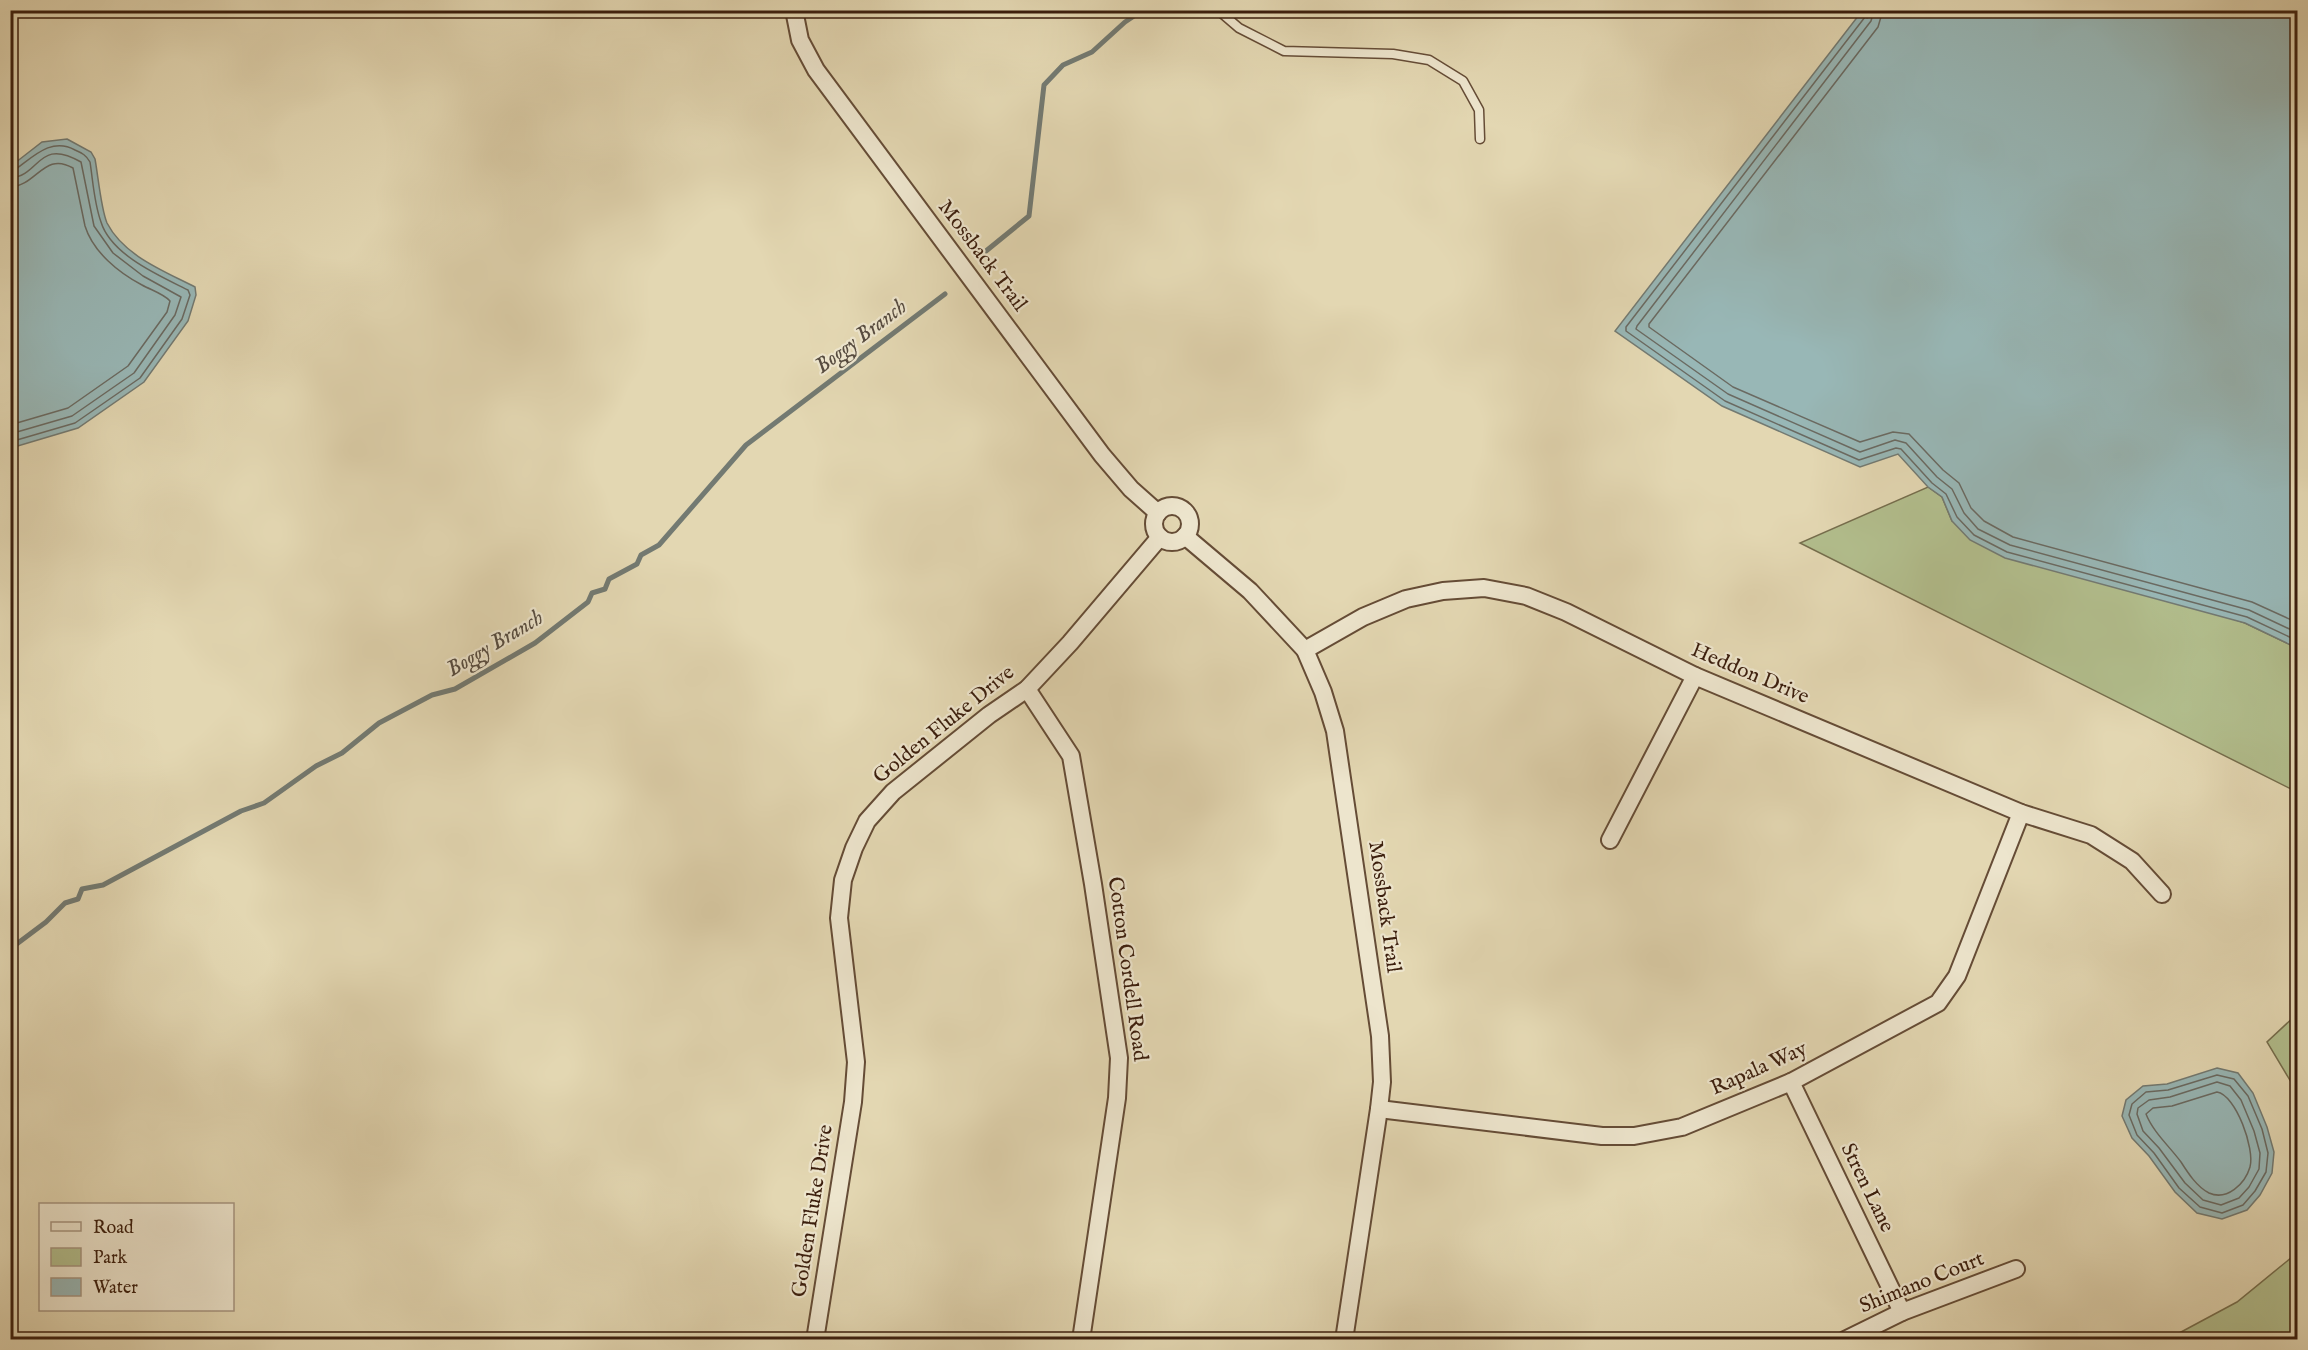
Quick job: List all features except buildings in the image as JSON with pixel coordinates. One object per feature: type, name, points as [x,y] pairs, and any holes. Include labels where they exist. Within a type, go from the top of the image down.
[{"type":"street","name":"Mossback Trail","points":[[794,10],[800,40],[816,70],[1102,455],[1131,489],[1158,513]]},
{"type":"street","points":[[1170,506],[1181,509],[1189,523],[1185,536],[1171,542],[1160,537],[1154,526],[1158,513],[1170,506]]},
{"type":"street","name":"Mossback Trail","points":[[1185,536],[1250,591],[1305,650],[1323,692],[1335,731],[1380,1036],[1382,1082],[1344,1340]]},
{"type":"street","name":"Golden Fluke Drive","points":[[815,1340],[848,1136],[856,1062],[838,918],[843,880],[854,849],[867,822],[892,792],[989,715],[1027,689],[1070,643],[1160,537]]},
{"type":"street","name":"Heddon Drive","points":[[1305,650],[1363,617],[1406,599],[1443,591],[1484,588],[1526,596],[1566,612],[1695,676],[2021,813],[2091,836],[2132,861],[2162,894]]},
{"type":"street","points":[[1610,840],[1695,676]]},
{"type":"street","name":"Cotton Cordell Road","points":[[1027,689],[1071,756],[1119,1058],[1117,1098],[1081,1340]]},
{"type":"street","name":"Rapala Way","points":[[1379,1109],[1602,1136],[1634,1136],[1682,1127],[1791,1082],[1938,1003],[1957,976],[2021,813]]},
{"type":"street","name":"Stren Lane","points":[[1791,1082],[1902,1312]]},
{"type":"street","name":"Shimano Court","points":[[1845,1340],[1902,1312],[2016,1269]]},
{"type":"lane","points":[[1218,10],[1239,28],[1284,51],[1393,54],[1430,60],[1463,81],[1479,110],[1480,139]]},
{"type":"green space","points":[[1928,487],[1942,497],[1952,521],[2245,623],[2297,648],[2297,792],[1800,543]]},
{"type":"green space","points":[[2297,1014],[2297,1092],[2267,1042]]},
{"type":"green space","points":[[2297,1253],[2297,1339],[2168,1339],[2237,1302]]},
{"type":"water","points":[[1862,11],[2297,11],[2297,648],[2245,623],[2005,558],[1970,540],[1952,521],[1942,497],[1928,487],[1898,454],[1860,467],[1722,406],[1615,331]]},
{"type":"water","points":[[67,139],[91,152],[95,159],[105,217],[114,235],[134,254],[195,287],[196,295],[188,321],[144,382],[78,428],[11,448],[11,166],[42,142]]},
{"type":"water","points":[[2217,1068],[2238,1073],[2253,1093],[2274,1152],[2272,1173],[2260,1195],[2247,1210],[2222,1219],[2197,1213],[2175,1192],[2149,1156],[2132,1138],[2122,1116],[2126,1100],[2143,1086],[2167,1084]]},
{"type":"waterway","name":"Boggy Branch","points":[[986,251],[1029,216],[1044,85],[1063,65],[1092,52],[1125,22],[1143,10]]},
{"type":"waterway","points":[[1857,10],[1867,16]]},
{"type":"waterway","name":"Boggy Branch","points":[[10,949],[46,922],[65,903],[78,899],[82,889],[103,885],[241,811],[264,803],[316,766],[342,753],[379,723],[432,695],[455,689],[535,643],[588,602],[592,593],[605,589],[609,579],[637,564],[641,555],[659,545],[746,445],[945,294]]}]
